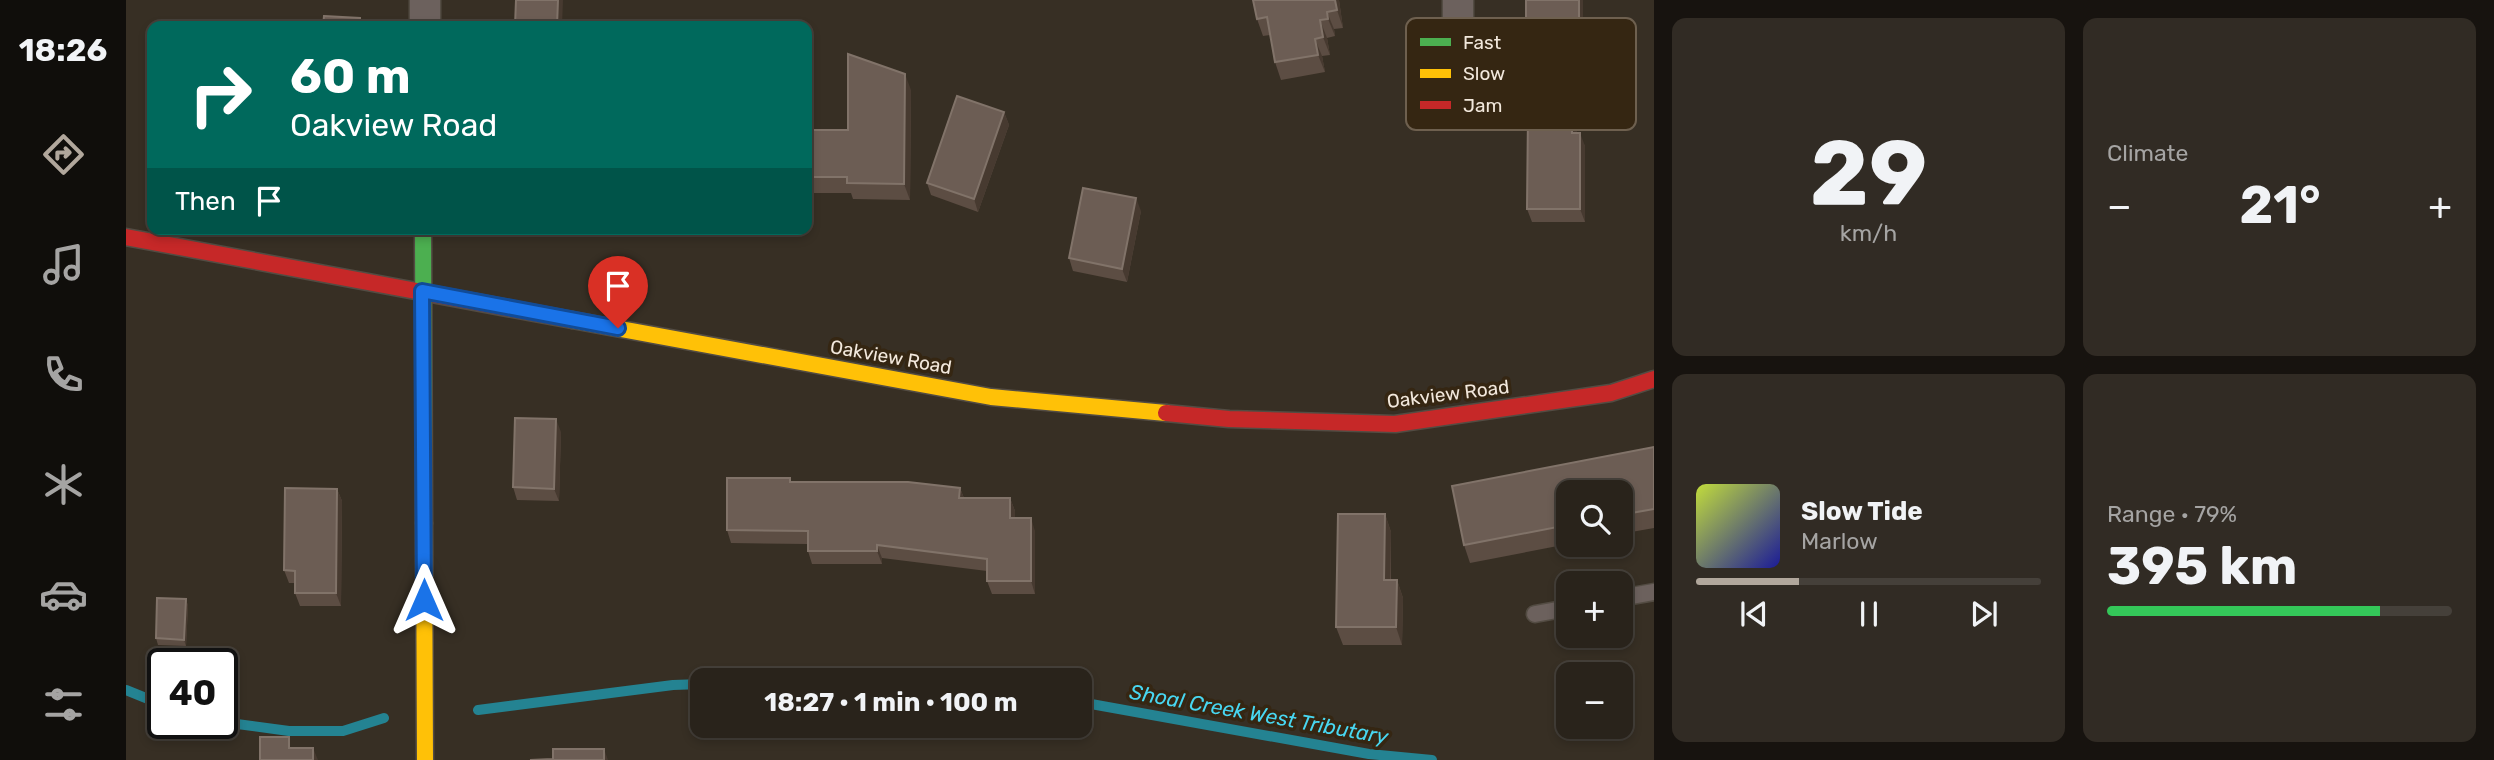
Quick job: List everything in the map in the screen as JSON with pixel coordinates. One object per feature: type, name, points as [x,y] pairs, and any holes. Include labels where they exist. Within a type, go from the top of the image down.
[{"type":"street","points":[[425,0],[425,21]]},
{"type":"street","points":[[1458,0],[1458,18]]},
{"type":"street","points":[[423,235],[425,760]]},
{"type":"street","name":"Oakview Road","points":[[126,237],[991,397],[1229,419],[1395,424],[1611,393],[1654,379]]},
{"type":"lane","points":[[1633,596],[1654,592]]},
{"type":"lane","points":[[1535,614],[1556,610]]},
{"type":"building","points":[[516,0],[558,0],[557,21],[515,21]]},
{"type":"building","points":[[1253,0],[1335,0],[1337,10],[1327,12],[1328,19],[1320,20],[1323,37],[1315,39],[1318,55],[1275,62],[1267,17],[1257,19]]},
{"type":"building","points":[[1526,0],[1579,0],[1579,18],[1526,18]]},
{"type":"building","points":[[324,16],[360,18],[360,21],[324,21]]},
{"type":"building","points":[[848,54],[905,74],[904,184],[847,183],[847,177],[812,177],[812,130],[848,130]]},
{"type":"building","points":[[957,96],[1004,112],[974,199],[927,183]]},
{"type":"building","points":[[1528,130],[1572,130],[1572,133],[1580,133],[1580,209],[1527,209]]},
{"type":"building","points":[[1083,188],[1136,198],[1122,269],[1069,258]]},
{"type":"building","points":[[515,418],[556,419],[554,489],[513,487]]},
{"type":"building","points":[[1654,447],[1654,509],[1633,513],[1633,480],[1556,480],[1556,527],[1464,545],[1452,486]]},
{"type":"building","points":[[727,478],[790,478],[790,482],[908,482],[960,488],[959,498],[1010,498],[1010,518],[1031,518],[1031,581],[987,581],[987,559],[877,545],[877,551],[808,551],[808,531],[727,530]]},
{"type":"building","points":[[285,488],[337,489],[336,593],[295,593],[295,571],[284,570]]},
{"type":"building","points":[[1338,514],[1385,514],[1384,580],[1397,580],[1396,627],[1336,627]]},
{"type":"building","points":[[157,598],[186,599],[184,640],[156,638]]},
{"type":"building","points":[[260,737],[289,737],[289,748],[313,748],[313,760],[260,760]]},
{"type":"building","points":[[553,749],[604,749],[604,760],[530,760],[553,759]]},
{"type":"waterway","name":"Shoal Creek West Tributary","points":[[478,710],[690,684]]},
{"type":"waterway","name":"Shoal Creek West Tributary","points":[[126,690],[147,699]]},
{"type":"waterway","name":"Shoal Creek West Tributary","points":[[1092,704],[1369,754],[1432,760]]},
{"type":"waterway","name":"Shoal Creek West Tributary","points":[[238,724],[289,731],[343,731],[384,718]]},
{"type":"traffic: fast","points":[[423,235],[424,523]]},
{"type":"traffic: slow","points":[[572,320],[991,397],[1166,413]]},
{"type":"traffic: slow","points":[[424,523],[425,760]]},
{"type":"traffic: jam","points":[[126,237],[572,320]]},
{"type":"traffic: jam","points":[[1166,413],[1229,419],[1395,424],[1611,393],[1654,379]]},
{"type":"route","points":[[424,600],[422,291],[618,328]]}]
